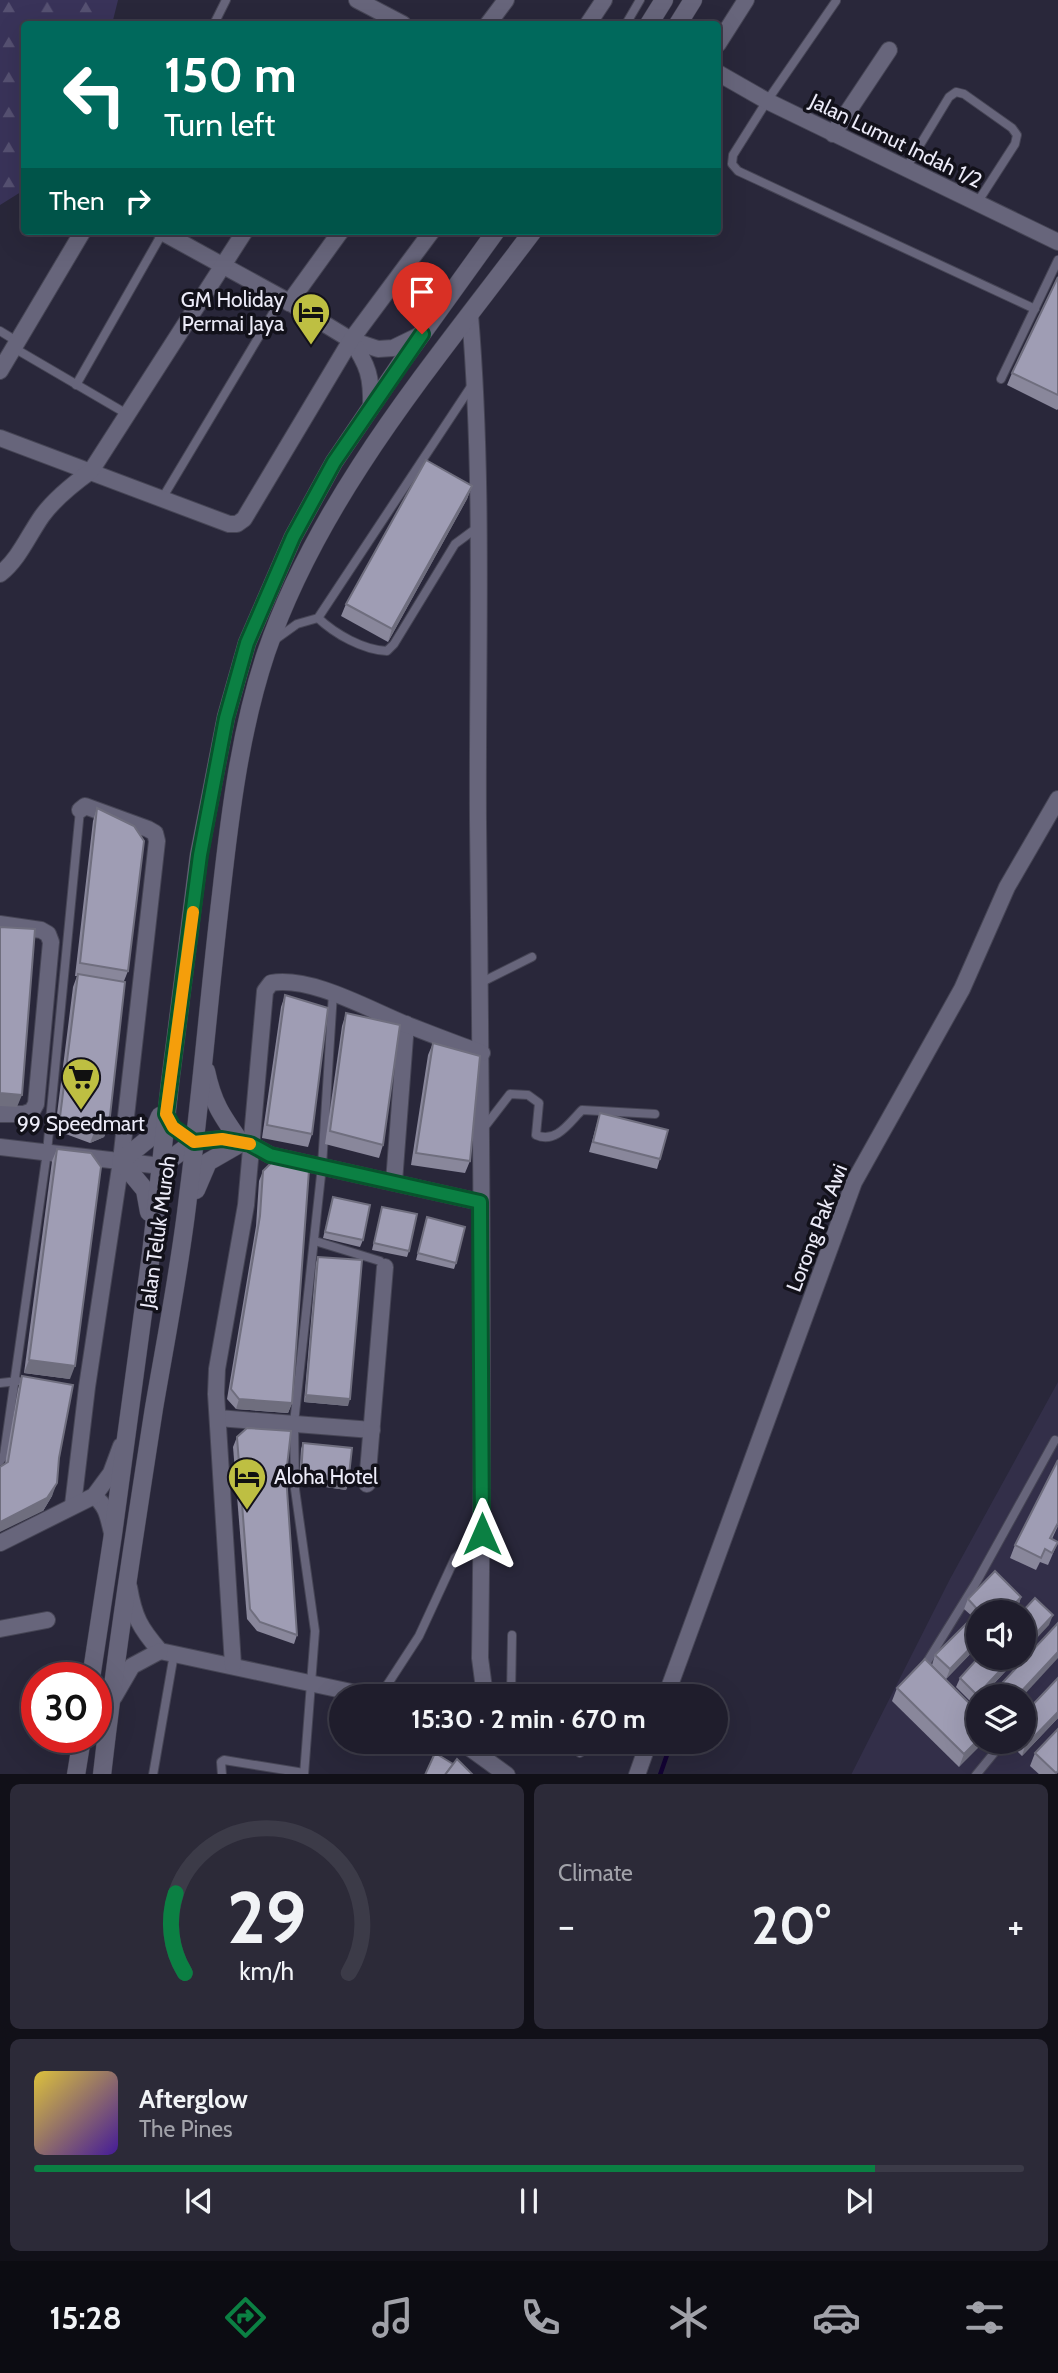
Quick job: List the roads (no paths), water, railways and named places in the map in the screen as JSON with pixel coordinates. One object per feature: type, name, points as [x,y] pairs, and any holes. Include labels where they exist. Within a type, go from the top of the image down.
[{"type":"main road","points":[[651,21],[664,0]]},
{"type":"main road","points":[[680,21],[693,0]]},
{"type":"main road","name":"Jalan Teluk Muroh","points":[[93,1662],[151,1254],[166,1114],[200,855],[226,718],[247,643],[293,537],[334,462],[493,235]]},
{"type":"main road","name":"Jalan Teluk Muroh","points":[[112,1691],[128,1574],[185,1221],[232,799],[266,654],[286,604],[326,521],[375,445],[530,235]]},
{"type":"main road","points":[[185,1221],[201,1174],[208,1162],[246,1143],[217,1109],[203,1054]]},
{"type":"main road","points":[[151,1254],[148,1199],[145,1190],[121,1161],[152,1136],[170,1083]]},
{"type":"main road","points":[[166,1114],[173,1127],[194,1142],[161,1166],[179,1182],[188,1198]]},
{"type":"main road","points":[[76,1774],[80,1753]]},
{"type":"main road","name":"Jalan Teluk Muroh","points":[[102,1774],[104,1753]]},
{"type":"street","points":[[357,0],[393,21]]},
{"type":"street","points":[[490,21],[506,0]]},
{"type":"street","points":[[590,21],[604,0]]},
{"type":"street","points":[[721,39],[746,0]]},
{"type":"street","points":[[833,134],[889,50]]},
{"type":"street","name":"Jalan Lumut Indah 1/2","points":[[721,75],[833,134],[1058,243]]},
{"type":"street","points":[[0,371],[81,235]]},
{"type":"street","points":[[167,235],[351,340],[378,349],[393,348],[422,334]]},
{"type":"street","points":[[0,574],[11,566],[44,514],[71,485],[91,471],[242,235]]},
{"type":"street","points":[[286,301],[338,235]]},
{"type":"street","points":[[0,438],[229,524],[237,524],[244,519],[351,340],[429,235]]},
{"type":"street","points":[[470,315],[476,380],[478,527],[482,1053],[480,1658],[483,1684]]},
{"type":"street","points":[[351,340],[366,362],[372,384],[371,408]]},
{"type":"street","name":"Lorong Pak Awi","points":[[670,1684],[854,1182],[961,989],[1007,887],[1058,799]]},
{"type":"street","points":[[73,1505],[81,1386],[121,1161],[134,988],[157,841],[155,833],[148,829],[85,806],[80,810]]},
{"type":"street","points":[[0,924],[41,930],[48,934],[51,942],[36,1104],[32,1111],[24,1114],[0,1114]]},
{"type":"street","points":[[233,1665],[217,1369],[246,1205],[246,1143],[265,991],[271,982],[283,981],[333,993],[482,1053]]},
{"type":"street","points":[[394,1182],[406,1024]]},
{"type":"street","points":[[194,1142],[222,1139],[246,1143],[270,1155],[480,1202]]},
{"type":"street","points":[[0,1147],[161,1166]]},
{"type":"street","points":[[367,1483],[385,1267]]},
{"type":"street","points":[[218,1418],[372,1430]]},
{"type":"street","points":[[0,1543],[94,1496],[111,1473],[126,1434]]},
{"type":"street","points":[[94,1496],[107,1510],[113,1534]]},
{"type":"street","points":[[128,1574],[138,1625],[167,1652],[329,1686]]},
{"type":"street","points":[[0,1629],[47,1620]]},
{"type":"street","points":[[112,1702],[132,1666],[167,1652]]},
{"type":"street","points":[[484,1754],[507,1774]]},
{"type":"street","points":[[637,1774],[644,1754]]},
{"type":"lane","points":[[216,21],[226,0]]},
{"type":"lane","points":[[628,21],[640,0]]},
{"type":"lane","points":[[836,1],[767,101],[733,155],[732,164],[738,171],[1035,309]]},
{"type":"lane","points":[[906,168],[949,97],[956,92],[964,94],[1012,128],[1017,135],[1016,144],[977,203]]},
{"type":"lane","points":[[76,385],[160,235]]},
{"type":"lane","points":[[1001,380],[1058,260]]},
{"type":"lane","points":[[163,497],[286,301]]},
{"type":"lane","points":[[0,331],[16,345],[76,385],[127,414]]},
{"type":"lane","points":[[266,654],[276,639],[288,630],[297,624],[318,618],[476,380]]},
{"type":"lane","points":[[318,618],[332,632],[387,651],[394,644],[455,544],[478,527]]},
{"type":"lane","points":[[0,1461],[4,1455],[47,1152],[80,810]]},
{"type":"lane","points":[[480,984],[532,957]]},
{"type":"lane","points":[[64,979],[77,981]]},
{"type":"lane","points":[[222,1774],[221,1762],[224,1760],[304,1774],[315,1630],[295,1489],[294,1423],[322,1166],[333,993]]},
{"type":"lane","points":[[481,1132],[510,1094],[528,1096],[539,1103],[536,1135],[544,1138],[552,1138],[582,1110],[655,1114]]},
{"type":"lane","points":[[315,1241],[380,1261],[385,1267]]},
{"type":"lane","points":[[0,1383],[27,1382]]},
{"type":"lane","points":[[939,1685],[929,1675],[927,1661],[977,1581],[1055,1440]]},
{"type":"lane","points":[[388,1684],[419,1636],[455,1558],[482,1534]]},
{"type":"lane","points":[[511,1684],[512,1635]]},
{"type":"lane","points":[[153,1774],[167,1652]]},
{"type":"lane","points":[[976,1774],[993,1754]]},
{"type":"waterway","points":[[660,1774],[667,1754]]},
{"type":"place","name":"GM Holiday Permai Jaya","points":[[311,346]]},
{"type":"place","name":"99 Speedmart","points":[[81,1111]]},
{"type":"place","name":"Aloha Hotel","points":[[247,1511]]}]
